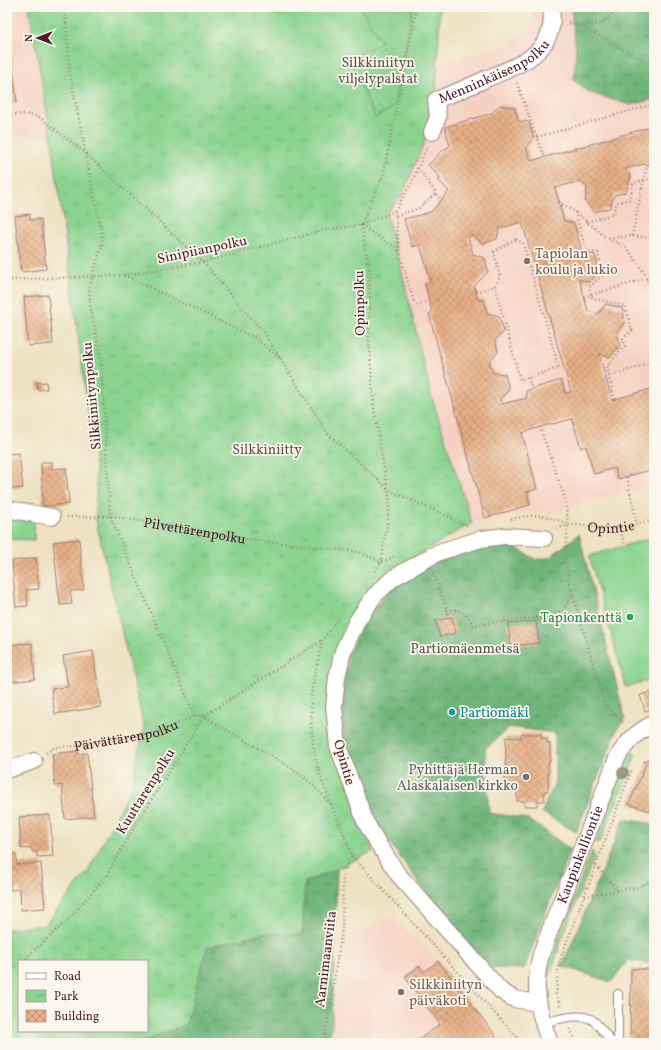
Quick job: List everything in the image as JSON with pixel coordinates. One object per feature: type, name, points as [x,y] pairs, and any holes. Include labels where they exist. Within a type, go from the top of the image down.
[{"type":"street","name":"Menninkäisenpolku","points":[[432,132],[438,117],[436,100],[511,68],[531,57],[543,46],[551,30],[552,12]]},
{"type":"street","points":[[7,509],[52,517]]},
{"type":"street","name":"Opintie","points":[[537,1003],[514,999],[501,991],[397,873],[365,821],[338,746],[334,707],[337,677],[343,651],[357,621],[374,596],[393,578],[439,552],[481,539],[504,536],[544,538]]},
{"type":"street","name":"Kaupinkalliontie","points":[[537,1003],[536,980],[542,951],[617,758],[625,745],[635,734],[654,722]]},
{"type":"street","points":[[7,770],[34,761]]},
{"type":"street","points":[[537,1003],[550,1043]]},
{"type":"lane","points":[[618,994],[618,1043]]},
{"type":"lane","points":[[543,1024],[564,1017],[577,1016],[593,1020],[612,1043]]},
{"type":"path","name":"Silkkiniitynpolku","points":[[65,7],[70,74],[84,152],[102,236],[102,245],[89,287],[90,304],[101,359],[110,516],[196,716]]},
{"type":"path","points":[[399,251],[360,225],[383,176],[417,7]]},
{"type":"path","points":[[581,26],[602,24],[617,7]]},
{"type":"path","points":[[552,12],[654,66]]},
{"type":"path","points":[[511,68],[544,157]]},
{"type":"path","points":[[537,137],[654,104]]},
{"type":"path","points":[[7,115],[24,114],[39,116],[84,152],[203,262],[264,334],[333,441],[389,490],[472,527]]},
{"type":"path","points":[[429,301],[415,306],[399,251],[396,211],[411,184],[432,132]]},
{"type":"path","points":[[632,236],[647,165]]},
{"type":"path","points":[[418,167],[442,200]]},
{"type":"path","points":[[587,222],[613,214],[616,203],[630,199],[633,183],[654,178]]},
{"type":"path","points":[[396,216],[419,208],[436,193]]},
{"type":"path","points":[[559,202],[576,212],[607,238],[626,247],[648,278],[654,310]]},
{"type":"path","name":"Sinipiianpolku","points":[[7,280],[124,275],[203,262],[325,230],[360,225],[396,211]]},
{"type":"path","points":[[576,212],[586,251],[598,253],[603,275],[589,287],[592,298],[625,306],[632,330],[623,339],[625,346],[606,366],[614,400]]},
{"type":"path","name":"Opinpolku","points":[[360,225],[370,273],[369,342],[374,408],[380,456],[389,490],[390,504],[381,562]]},
{"type":"path","points":[[607,238],[632,236],[654,238]]},
{"type":"path","points":[[476,292],[495,286],[500,277],[494,252],[516,239],[523,243],[559,368],[520,380],[495,286]]},
{"type":"path","points":[[648,278],[654,270]]},
{"type":"path","points":[[124,275],[257,339],[284,363]]},
{"type":"path","points":[[584,296],[648,278],[654,279]]},
{"type":"path","points":[[609,376],[654,362]]},
{"type":"path","points":[[528,378],[532,389]]},
{"type":"path","points":[[540,428],[566,502],[568,524],[565,552],[568,580],[604,704],[612,714],[635,734]]},
{"type":"path","points":[[627,477],[637,525]]},
{"type":"path","name":"Pilvettärenpolku","points":[[52,517],[110,516],[246,540],[358,552],[381,562]]},
{"type":"path","name":"Opintie","points":[[568,524],[605,528],[637,525],[654,520]]},
{"type":"path","points":[[620,527],[625,546]]},
{"type":"path","points":[[427,559],[436,577],[447,610],[448,618]]},
{"type":"path","points":[[381,562],[393,578]]},
{"type":"path","points":[[447,610],[455,610],[465,614],[472,625],[546,617],[563,610],[573,596]]},
{"type":"path","name":"Kuuttarenpolku","points":[[24,960],[70,918],[107,875],[135,826],[204,716],[322,640]]},
{"type":"path","points":[[196,716],[204,716],[293,769],[312,784],[332,805],[353,857],[522,1043]]},
{"type":"path","name":"Päivättärenpolku","points":[[55,747],[76,746],[157,732],[196,716]]},
{"type":"path","points":[[577,1043],[564,1017],[556,994],[559,964],[634,763]]},
{"type":"path","name":"Aarnimaanviita","points":[[324,1043],[342,930],[343,875],[347,863],[353,857]]},
{"type":"path","points":[[596,866],[618,890]]},
{"type":"path","points":[[584,896],[638,887],[654,880]]},
{"type":"path","points":[[7,975],[18,965]]},
{"type":"shaded area","points":[[7,7],[29,7],[51,136],[7,135]]},
{"type":"shaded area","name":"Tapiolan koulu ja lukio","points":[[536,7],[571,7],[576,50],[574,80],[630,105],[654,99],[654,484],[552,513],[531,512],[472,523],[431,395],[401,268],[386,213],[402,196],[435,116],[436,62],[500,48],[529,31]]},
{"type":"shaded area","name":"Silkkiniityn päiväkoti","points":[[392,917],[438,961],[496,1036],[504,1037],[509,1043],[329,1043],[351,935]]},
{"type":"green space","name":"Silkkiniitty","points":[[29,7],[440,7],[435,116],[402,196],[386,213],[401,268],[431,395],[472,523],[392,570],[337,677],[350,782],[373,851],[337,869],[305,882],[302,935],[264,933],[207,947],[186,1024],[140,1043],[7,1043],[7,929],[45,925],[87,873],[131,788],[144,727],[96,521],[96,472],[51,136]]},
{"type":"green space","name":"Silkkiniityn viljelypalstat","points":[[360,7],[413,7],[394,107],[375,118],[349,58],[377,45],[381,41]]},
{"type":"green space","points":[[571,7],[654,7],[654,99],[630,105],[590,93],[574,80],[576,50]]},
{"type":"green space","points":[[7,519],[34,521],[34,540],[7,539]]},
{"type":"green space","name":"Partiomäenmetsä","points":[[579,534],[625,719],[618,727],[576,832],[542,812],[555,782],[555,733],[509,727],[485,749],[489,813],[528,819],[570,849],[524,969],[491,968],[443,915],[372,819],[348,752],[341,700],[352,641],[387,592],[427,565],[485,546],[503,543],[518,549],[536,560],[550,557]]},
{"type":"green space","name":"Tapionkenttä","points":[[654,537],[654,679],[626,687],[589,556]]},
{"type":"green space","points":[[633,752],[636,755],[601,840],[596,843],[623,766]]},
{"type":"green space","points":[[624,819],[654,824],[654,964],[628,960],[611,982],[562,966]]},
{"type":"green space","points":[[592,851],[594,857],[561,941],[550,976],[546,975],[550,960]]},
{"type":"green space","points":[[337,869],[332,1023],[329,1043],[140,1043],[186,1024],[206,947],[264,933],[302,935],[305,882]]},
{"type":"building","points":[[7,27],[17,102],[7,103]]},
{"type":"building","points":[[500,105],[515,108],[518,121],[529,122],[534,138],[526,147],[531,161],[654,126],[654,161],[647,165],[643,164],[625,169],[631,176],[626,192],[614,195],[610,208],[594,212],[585,201],[587,187],[580,181],[555,188],[564,221],[574,223],[582,252],[595,255],[599,271],[589,282],[579,279],[588,311],[598,314],[606,304],[622,308],[625,322],[617,332],[620,345],[610,357],[599,354],[612,400],[654,388],[654,469],[618,479],[615,468],[594,474],[586,446],[581,448],[572,419],[540,427],[522,433],[537,489],[527,492],[530,505],[485,518],[429,314],[432,313],[425,284],[431,282],[420,245],[412,247],[404,219],[431,212],[449,191],[438,180],[441,178],[428,165],[443,150],[450,146],[445,127],[492,113]],"holes":[[[522,222],[571,392],[565,393],[561,380],[526,391],[527,398],[502,404],[500,399],[509,390],[505,374],[493,373],[489,362],[498,352],[495,340],[504,332],[499,316],[487,313],[484,300],[478,300],[474,286],[488,272],[485,258],[473,254],[468,237],[474,235],[482,244],[497,239],[499,229]]]},
{"type":"building","points":[[30,214],[30,220],[41,219],[46,269],[21,272],[15,216]]},
{"type":"building","points":[[48,295],[53,344],[28,346],[24,297]]},
{"type":"building","points":[[7,337],[10,359],[7,359]]},
{"type":"building","points":[[46,382],[47,389],[38,390],[37,383]]},
{"type":"building","points":[[19,453],[23,488],[7,489],[7,454]]},
{"type":"building","points":[[41,462],[52,462],[52,469],[66,468],[69,504],[43,506]]},
{"type":"building","points":[[79,539],[84,590],[70,591],[72,604],[60,605],[53,542]]},
{"type":"building","points":[[36,558],[39,589],[26,590],[28,606],[16,607],[12,561]]},
{"type":"building","points":[[452,617],[456,633],[440,637],[435,621]]},
{"type":"building","points":[[536,621],[539,643],[511,646],[508,624]]},
{"type":"building","points":[[32,643],[35,679],[7,682],[7,645]]},
{"type":"building","points":[[93,651],[101,707],[55,714],[51,689],[68,687],[63,656]]},
{"type":"building","points":[[650,692],[654,709],[645,711],[640,695]]},
{"type":"building","name":"Pyhittäjä Herman Alaskalaisen kirkko","points":[[521,734],[541,734],[541,738],[547,738],[547,743],[550,743],[550,762],[548,762],[548,791],[544,791],[544,801],[537,801],[537,806],[524,806],[524,801],[517,801],[517,791],[505,791],[506,737],[521,738]]},
{"type":"building","points":[[77,751],[78,754],[87,753],[94,816],[65,819],[62,785],[55,786],[52,754]]},
{"type":"building","points":[[654,758],[654,811],[652,812],[629,804],[646,764],[644,762]]},
{"type":"building","points":[[50,815],[53,856],[37,857],[37,852],[32,852],[32,848],[21,849],[19,817]]},
{"type":"building","points":[[16,854],[17,865],[41,863],[45,908],[21,910],[20,889],[10,890],[8,855]]},
{"type":"building","points":[[438,961],[496,1036],[487,1043],[415,1043],[440,1024],[405,977],[419,966],[424,972]]},
{"type":"building","points":[[631,969],[654,969],[654,1043],[630,1043]]},
{"type":"place","name":"Tapiolan koulu ja lukio","points":[[527,261]]},
{"type":"place","name":"Tapionkenttä","points":[[630,617]]},
{"type":"place","name":"Partiomäki","points":[[452,712]]},
{"type":"place","name":"Pyhittäjä Herman Alaskalaisen kirkko","points":[[526,777]]},
{"type":"place","name":"Silkkiniityn päiväkoti","points":[[401,992]]}]
